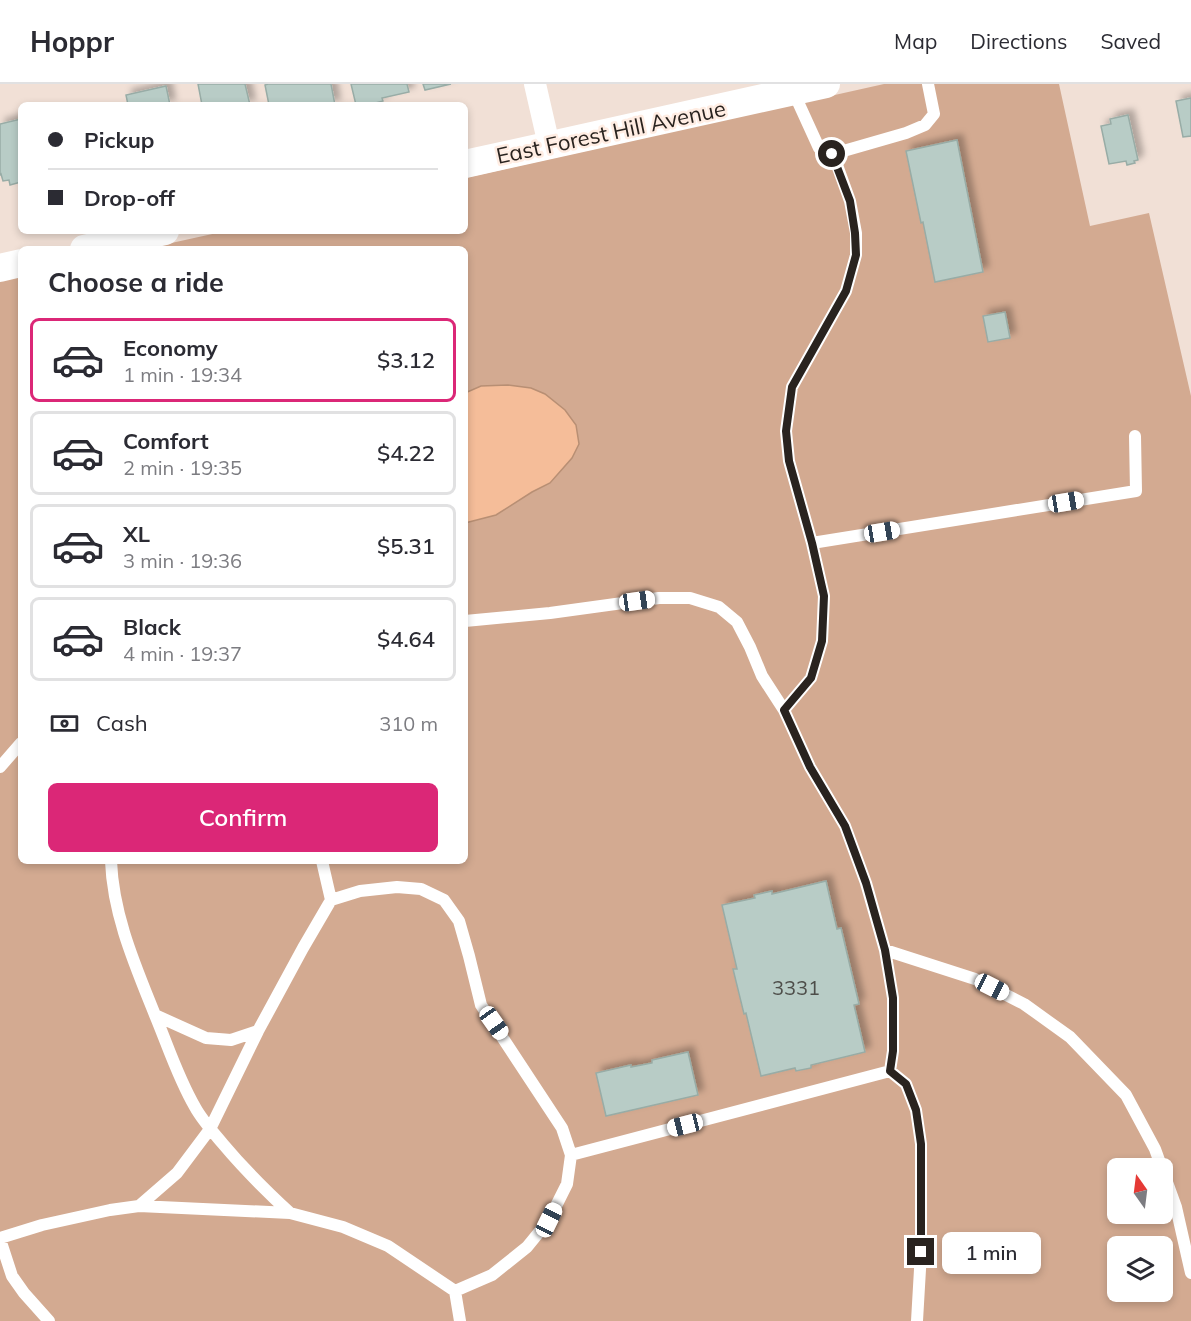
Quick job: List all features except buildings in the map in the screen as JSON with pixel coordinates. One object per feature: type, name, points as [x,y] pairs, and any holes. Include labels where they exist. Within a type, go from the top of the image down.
[{"type":"street","points":[[535,84],[549,145]]},
{"type":"street","name":"East Forest Hill Avenue","points":[[468,163],[826,84]]},
{"type":"street","points":[[98,246],[152,234]]},
{"type":"street","points":[[0,268],[18,264]]},
{"type":"lane","points":[[793,92],[819,148],[832,154],[926,125],[934,114],[928,84]]},
{"type":"lane","points":[[784,710],[811,678],[822,641],[824,596],[789,461],[786,431],[792,387],[846,291],[856,255],[850,201],[832,154]]},
{"type":"lane","points":[[812,543],[1136,492],[1135,436]]},
{"type":"lane","points":[[468,621],[550,613],[659,598],[690,598],[719,607],[737,622],[762,676],[784,710],[810,767],[845,826],[866,883],[885,950],[893,998],[893,1051],[890,1071]]},
{"type":"lane","points":[[0,767],[18,747]]},
{"type":"lane","points":[[111,864],[112,880],[122,928],[177,1072],[196,1109],[210,1129],[264,1190],[290,1213]]},
{"type":"lane","points":[[323,864],[331,900]]},
{"type":"lane","points":[[139,1206],[177,1173],[210,1129],[258,1030],[331,900],[360,891],[396,887],[421,889],[444,900],[459,921],[481,1005],[562,1128],[571,1155],[567,1184],[549,1220],[527,1247],[492,1275],[455,1291]]},
{"type":"lane","points":[[885,950],[975,979],[1024,1004],[1070,1037],[1126,1095],[1155,1149],[1162,1168],[1176,1207],[1191,1273]]},
{"type":"lane","points":[[155,1015],[206,1038],[231,1040],[258,1030]]},
{"type":"lane","points":[[571,1155],[890,1071]]},
{"type":"lane","points":[[890,1071],[906,1084],[916,1110],[921,1144],[921,1252],[917,1321]]},
{"type":"lane","points":[[49,1321],[12,1276],[0,1239],[42,1225],[139,1206],[290,1213],[343,1227],[388,1246],[455,1291],[460,1321]]},
{"type":"shaded area","points":[[884,84],[1059,84],[1090,226],[1149,213],[1191,396],[1191,1321],[0,1321],[0,281],[18,277],[18,864],[468,864],[468,246],[158,246],[212,234],[468,234],[468,177]]},
{"type":"shaded area","points":[[508,385],[531,388],[545,394],[565,410],[576,425],[579,444],[572,458],[550,483],[496,515],[468,522],[468,392],[481,386]]},
{"type":"route","points":[[832,154],[850,201],[856,255],[846,291],[792,387],[786,431],[789,461],[824,596],[822,641],[811,678],[784,710],[810,767],[845,826],[866,883],[885,950],[893,998],[893,1051],[890,1071],[906,1084],[916,1110],[921,1144],[921,1252]]}]
